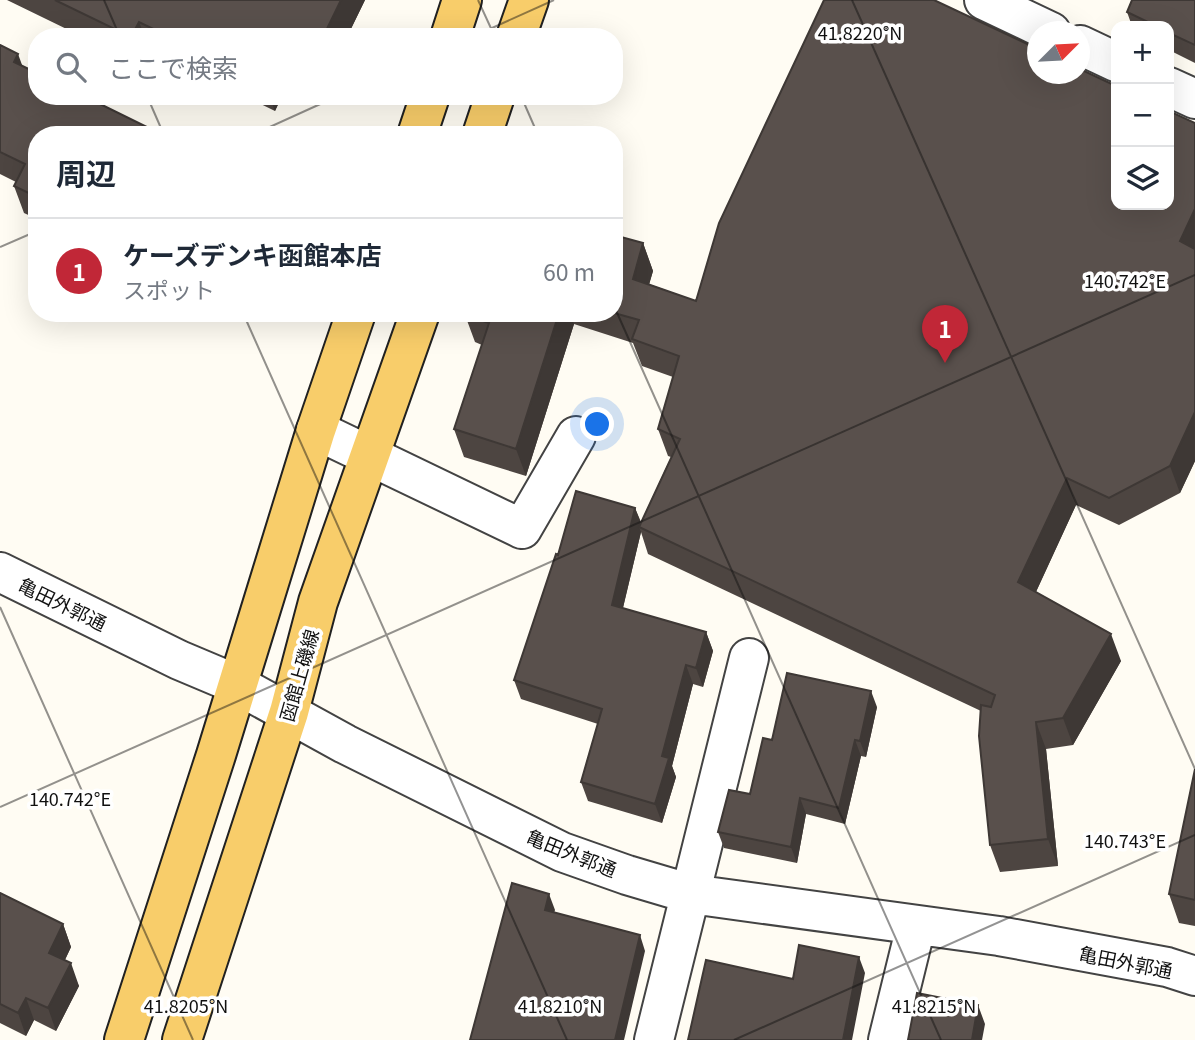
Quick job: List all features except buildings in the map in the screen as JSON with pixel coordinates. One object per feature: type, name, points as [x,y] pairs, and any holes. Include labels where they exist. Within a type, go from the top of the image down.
[{"type":"main road","points":[[453,28],[462,0]]},
{"type":"main road","points":[[519,28],[529,0]]},
{"type":"main road","points":[[419,126],[427,105]]},
{"type":"main road","points":[[485,126],[492,105]]},
{"type":"main road","points":[[124,1040],[216,755],[316,430],[353,322]]},
{"type":"main road","name":"函館上磯線","points":[[182,1040],[289,712],[318,602],[417,322]]},
{"type":"street","points":[[984,0],[1028,21]]},
{"type":"street","points":[[1090,50],[1111,60]]},
{"type":"street","points":[[1174,89],[1195,99]]},
{"type":"street","points":[[316,430],[522,529],[576,436]]},
{"type":"street","name":"亀田外郭通","points":[[0,572],[179,660],[236,684],[345,744],[562,852],[691,894],[1012,939],[1167,967],[1195,976]]},
{"type":"street","points":[[654,1040],[748,658]]},
{"type":"street","points":[[888,1040],[916,926]]},
{"type":"place","name":"ケーズデンキ函館本店","points":[[945,363]]}]
